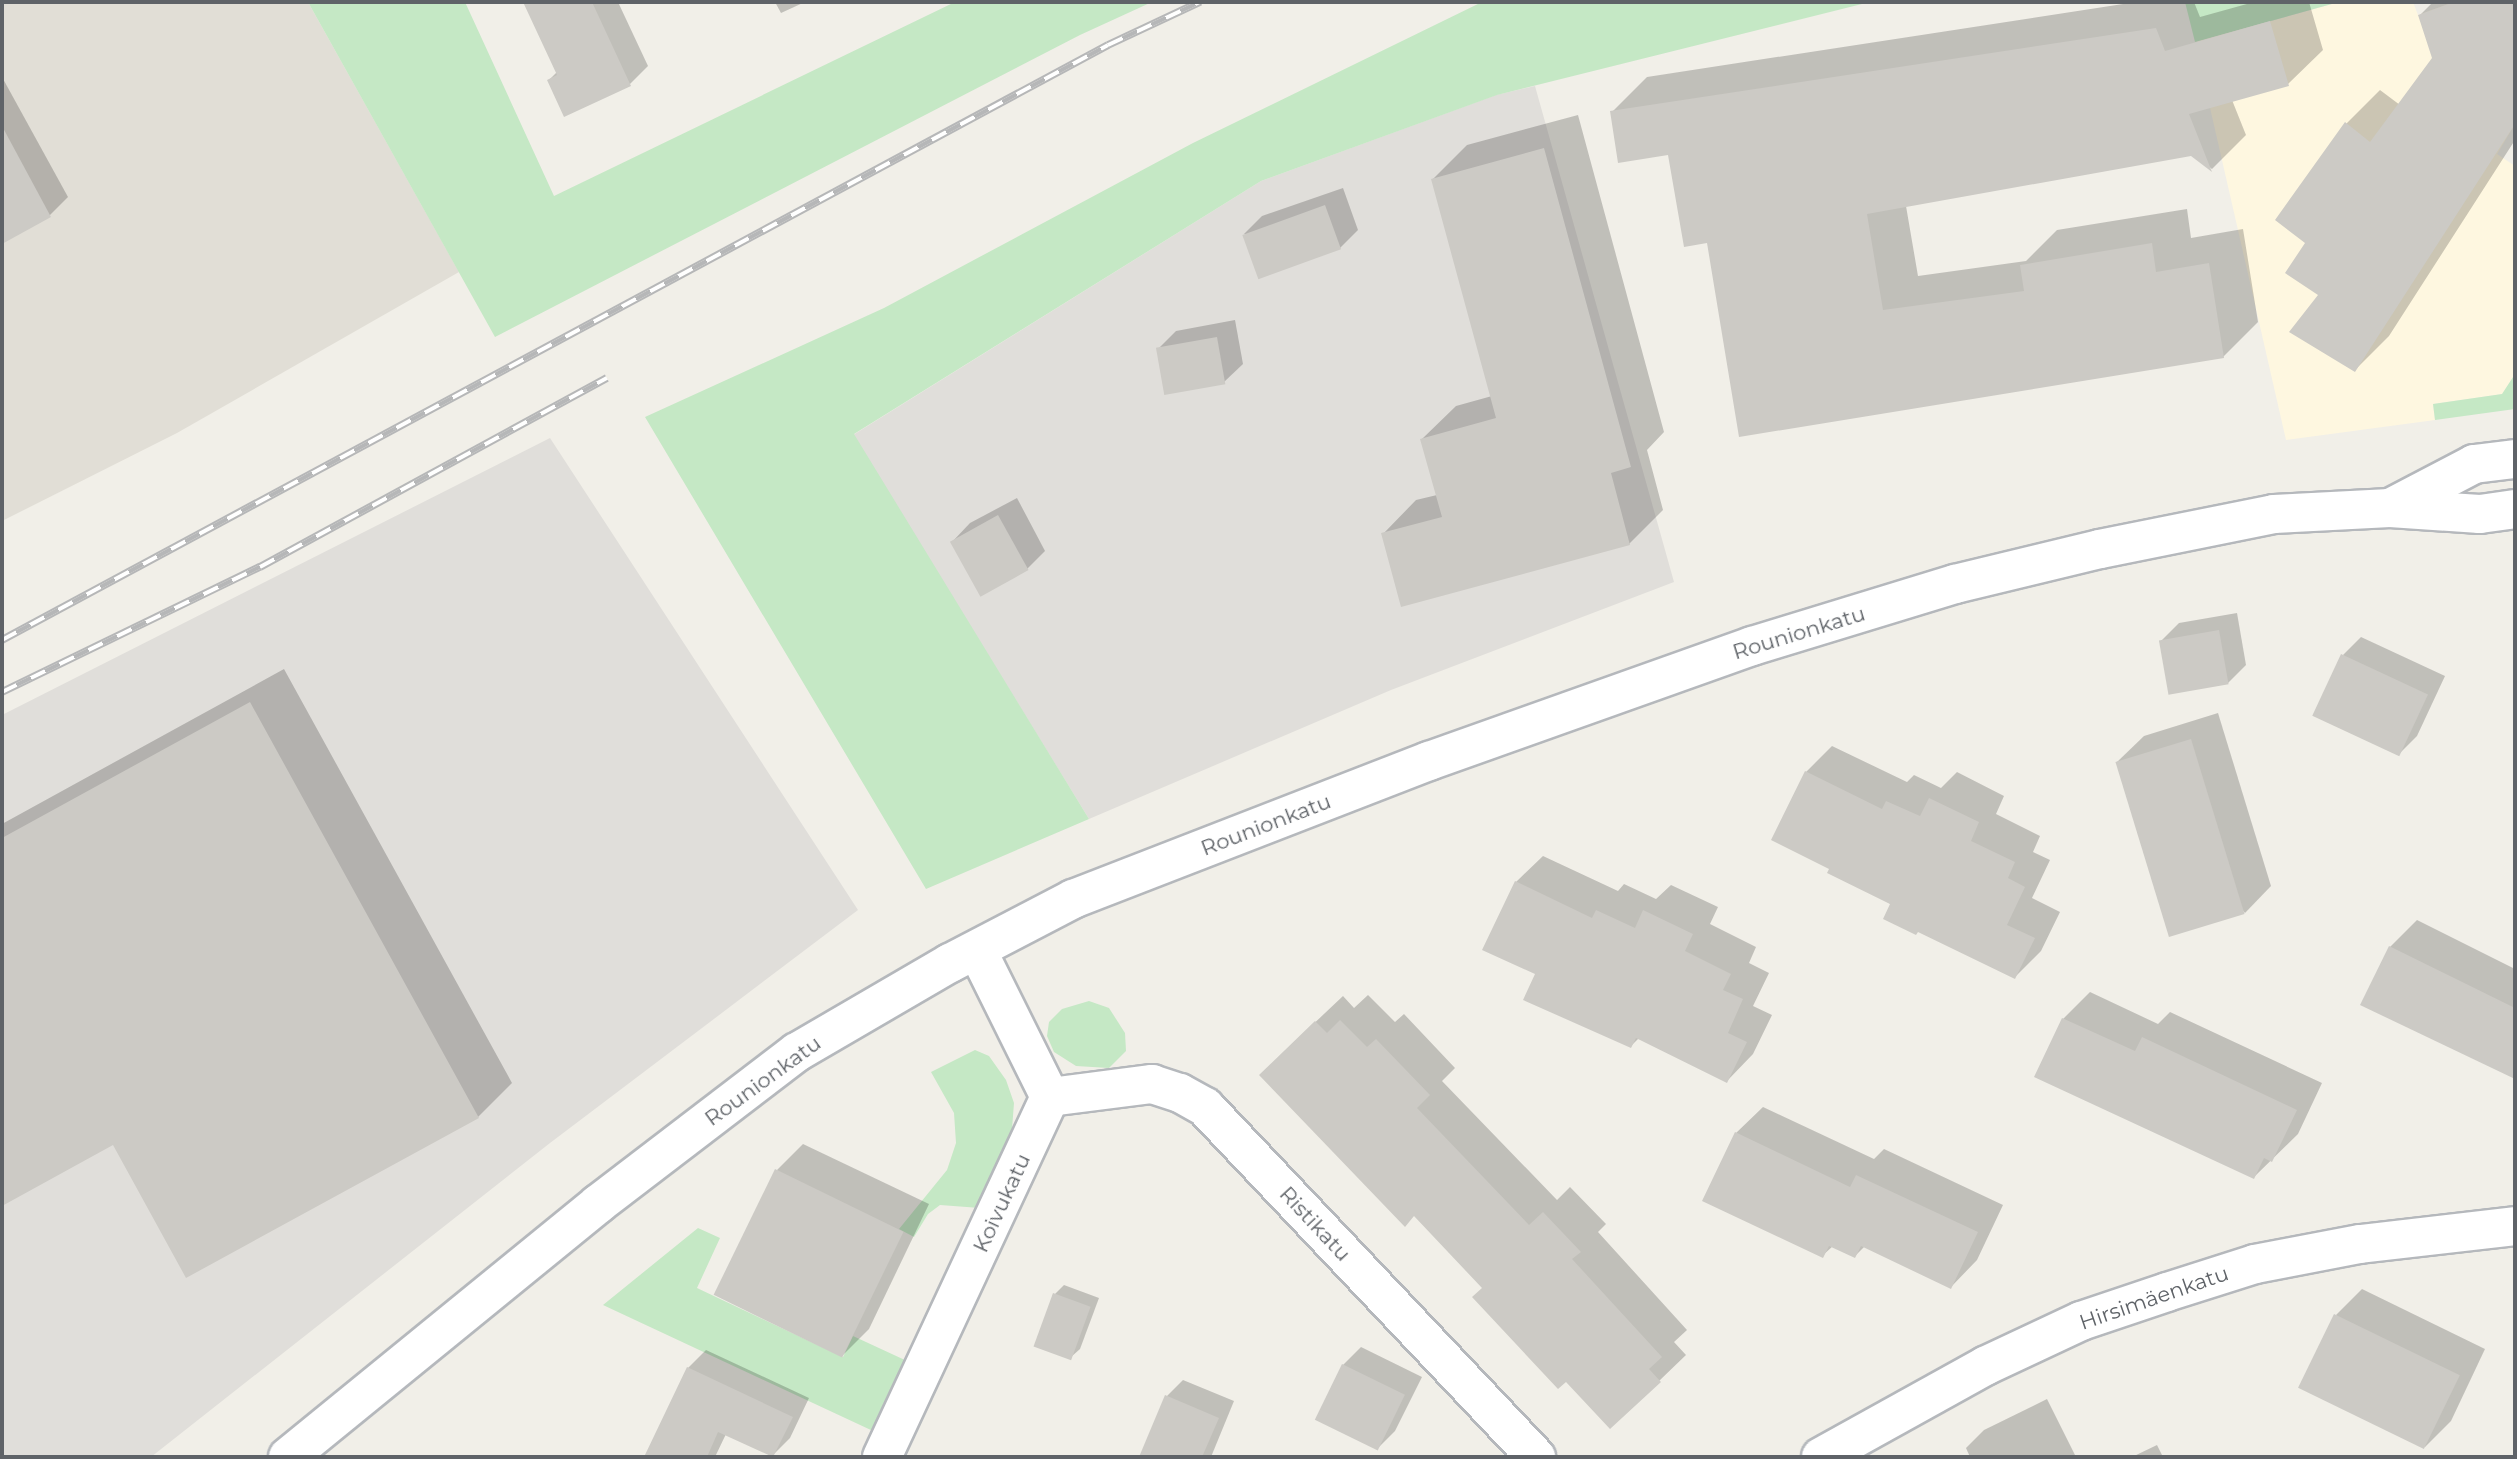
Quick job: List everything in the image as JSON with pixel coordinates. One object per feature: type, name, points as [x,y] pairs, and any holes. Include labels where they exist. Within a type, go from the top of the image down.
[{"type":"main road","name":"Rounionkatu","points":[[2390,508],[2474,464],[2515,458]]},
{"type":"main road","name":"Rounionkatu","points":[[288,1457],[598,1204],[797,1052],[1073,899],[1429,761],[1752,646],[1955,584],[2188,530],[2213,528],[2274,514],[2390,508],[2480,514],[2515,509]]},
{"type":"main road","points":[[977,950],[1050,1097]]},
{"type":"main road","name":"Ristikatu","points":[[1050,1097],[1152,1084],[1180,1093],[1205,1107],[1536,1457]]},
{"type":"main road","name":"Koivukatu","points":[[882,1457],[1050,1097]]},
{"type":"main road","name":"Hirsimäenkatu","points":[[1821,1457],[1985,1366],[2081,1321],[2167,1292],[2255,1264],[2360,1244],[2515,1226]]},
{"type":"shaded area","points":[[2,2],[308,2],[459,272],[177,433],[2,521]]},
{"type":"shaded area","points":[[2339,2],[2413,2],[2418,15],[2454,2],[2515,2],[2515,124],[2497,154],[2515,166],[2515,374],[2503,394],[2433,404],[2435,420],[2286,440],[2195,42]]},
{"type":"shaded area","points":[[1535,86],[1674,582],[1391,690],[1089,819],[853,435],[1261,181],[1496,95]]},
{"type":"shaded area","points":[[550,438],[858,910],[550,1143],[151,1457],[2,1457],[2,715]]},
{"type":"green space","points":[[308,2],[465,2],[554,196],[955,2],[1152,2],[1080,35],[495,337]]},
{"type":"green space","points":[[1482,2],[1870,2],[1497,95],[1261,181],[854,434],[1089,819],[926,889],[645,417],[884,308],[1193,143]]},
{"type":"green space","points":[[2185,2],[2339,2],[2195,42]]},
{"type":"green space","points":[[2515,374],[2515,409],[2435,420],[2433,404],[2502,394]]},
{"type":"green space","points":[[1089,1001],[1109,1008],[1125,1033],[1126,1051],[1109,1068],[1076,1066],[1054,1052],[1047,1036],[1049,1022],[1062,1009]]},
{"type":"green space","points":[[975,1050],[989,1056],[1006,1080],[1014,1103],[1012,1129],[1004,1159],[980,1208],[940,1205],[928,1214],[914,1237],[899,1229],[947,1170],[956,1143],[954,1113],[931,1072]]},
{"type":"green space","points":[[698,1228],[720,1238],[697,1288],[843,1357],[853,1336],[907,1361],[873,1431],[603,1305]]},
{"type":"building","points":[[523,2],[592,2],[631,86],[564,117],[547,80],[557,75]]},
{"type":"building","points":[[2454,2],[2515,2],[2515,124],[2355,372],[2289,332],[2318,295],[2285,273],[2305,243],[2275,220],[2345,122],[2370,142],[2432,58],[2418,15]]},
{"type":"building","points":[[2270,21],[2289,86],[2189,114],[2212,172],[2191,156],[1867,214],[1883,310],[2024,291],[2020,265],[2152,243],[2156,272],[2209,263],[2224,358],[1739,437],[1707,243],[1684,247],[1668,155],[1618,163],[1610,111],[2156,28],[2165,51]]},
{"type":"building","points":[[2,126],[51,217],[2,244]]},
{"type":"building","points":[[1544,148],[1631,467],[1611,473],[1630,545],[1401,607],[1381,533],[1442,517],[1420,439],[1496,418],[1431,179]]},
{"type":"building","points":[[1325,205],[1341,249],[1258,279],[1242,235]]},
{"type":"building","points":[[1217,337],[1225,384],[1164,395],[1156,348]]},
{"type":"building","points":[[998,515],[1029,570],[980,597],[950,542]]},
{"type":"building","points":[[2219,630],[2229,684],[2168,695],[2159,641]]},
{"type":"building","points":[[2341,654],[2428,695],[2399,756],[2312,716]]},
{"type":"building","points":[[250,702],[479,1118],[186,1278],[113,1145],[2,1206],[2,838]]},
{"type":"building","points":[[2191,739],[2245,914],[2169,937],[2115,762]]},
{"type":"building","points":[[1805,771],[1882,809],[1886,801],[1920,816],[1929,798],[1979,822],[1971,841],[2015,862],[2008,878],[2025,887],[2007,925],[2035,938],[2015,979],[1918,932],[1916,935],[1883,919],[1890,904],[1827,873],[1829,869],[1771,840]]},
{"type":"building","points":[[1515,881],[1592,918],[1596,910],[1635,928],[1643,910],[1693,934],[1685,951],[1731,974],[1723,990],[1743,999],[1728,1033],[1747,1042],[1727,1083],[1636,1038],[1631,1048],[1523,1000],[1535,974],[1482,950]]},
{"type":"building","points":[[2389,946],[2515,1008],[2515,1079],[2360,1005]]},
{"type":"building","points":[[2062,1018],[2135,1051],[2142,1037],[2297,1110],[2272,1162],[2264,1158],[2254,1179],[2034,1077]]},
{"type":"building","points":[[1340,1020],[1367,1047],[1376,1039],[1430,1095],[1417,1108],[1529,1225],[1543,1212],[1581,1252],[1572,1259],[1662,1357],[1649,1369],[1661,1382],[1610,1429],[1566,1382],[1558,1389],[1472,1297],[1482,1288],[1414,1216],[1405,1227],[1259,1075],[1315,1021],[1327,1033]]},
{"type":"building","points":[[1735,1132],[1850,1187],[1856,1175],[1978,1232],[1951,1289],[1861,1246],[1855,1258],[1829,1246],[1823,1258],[1702,1201]]},
{"type":"building","points":[[775,1169],[904,1232],[842,1358],[714,1295]]},
{"type":"building","points":[[1053,1293],[1091,1307],[1071,1360],[1034,1347]]},
{"type":"building","points":[[2334,1314],[2460,1375],[2424,1449],[2298,1388]]},
{"type":"building","points":[[1342,1364],[1405,1395],[1378,1450],[1315,1420]]},
{"type":"building","points":[[687,1367],[793,1417],[773,1457],[718,1432],[707,1457],[644,1457]]},
{"type":"building","points":[[1165,1395],[1219,1418],[1202,1457],[1139,1457]]},
{"type":"railway","points":[[2,640],[1108,45],[1200,2]]},
{"type":"railway","points":[[2,692],[260,567],[607,378]]}]
